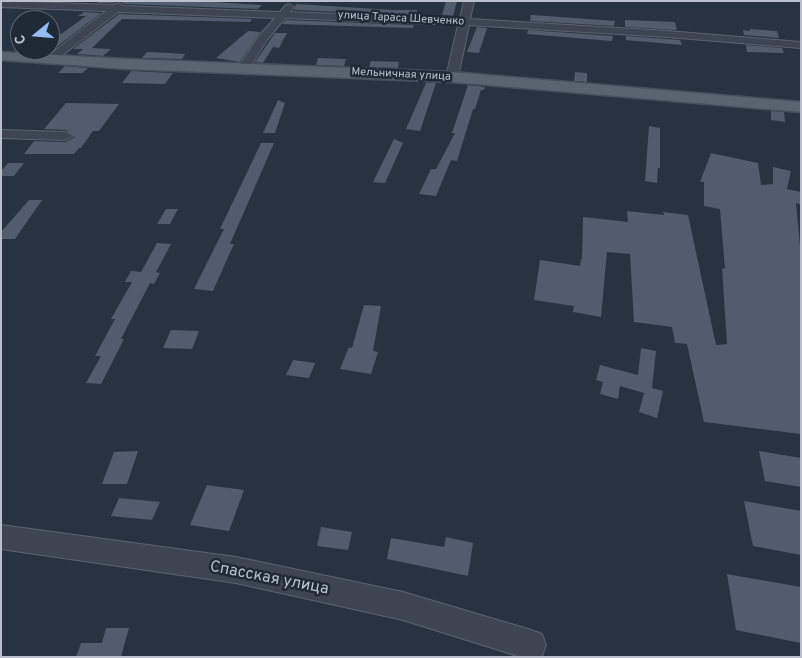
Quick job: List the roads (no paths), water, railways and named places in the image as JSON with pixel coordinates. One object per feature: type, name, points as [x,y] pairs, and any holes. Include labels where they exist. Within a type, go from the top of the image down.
[{"type":"main road","name":"Мельничная улица","points":[[60,59],[128,64],[452,77],[801,106]]},
{"type":"street","points":[[244,68],[262,39],[294,1]]},
{"type":"street","points":[[452,77],[470,1]]},
{"type":"street","name":"улица Тараса Шевченко","points":[[1,4],[120,5],[465,22],[667,34],[801,45]]},
{"type":"street","points":[[60,52],[120,5]]},
{"type":"street","points":[[1,134],[66,136]]},
{"type":"street","name":"Спасская улица","points":[[1,537],[236,570],[403,606],[531,645]]}]
